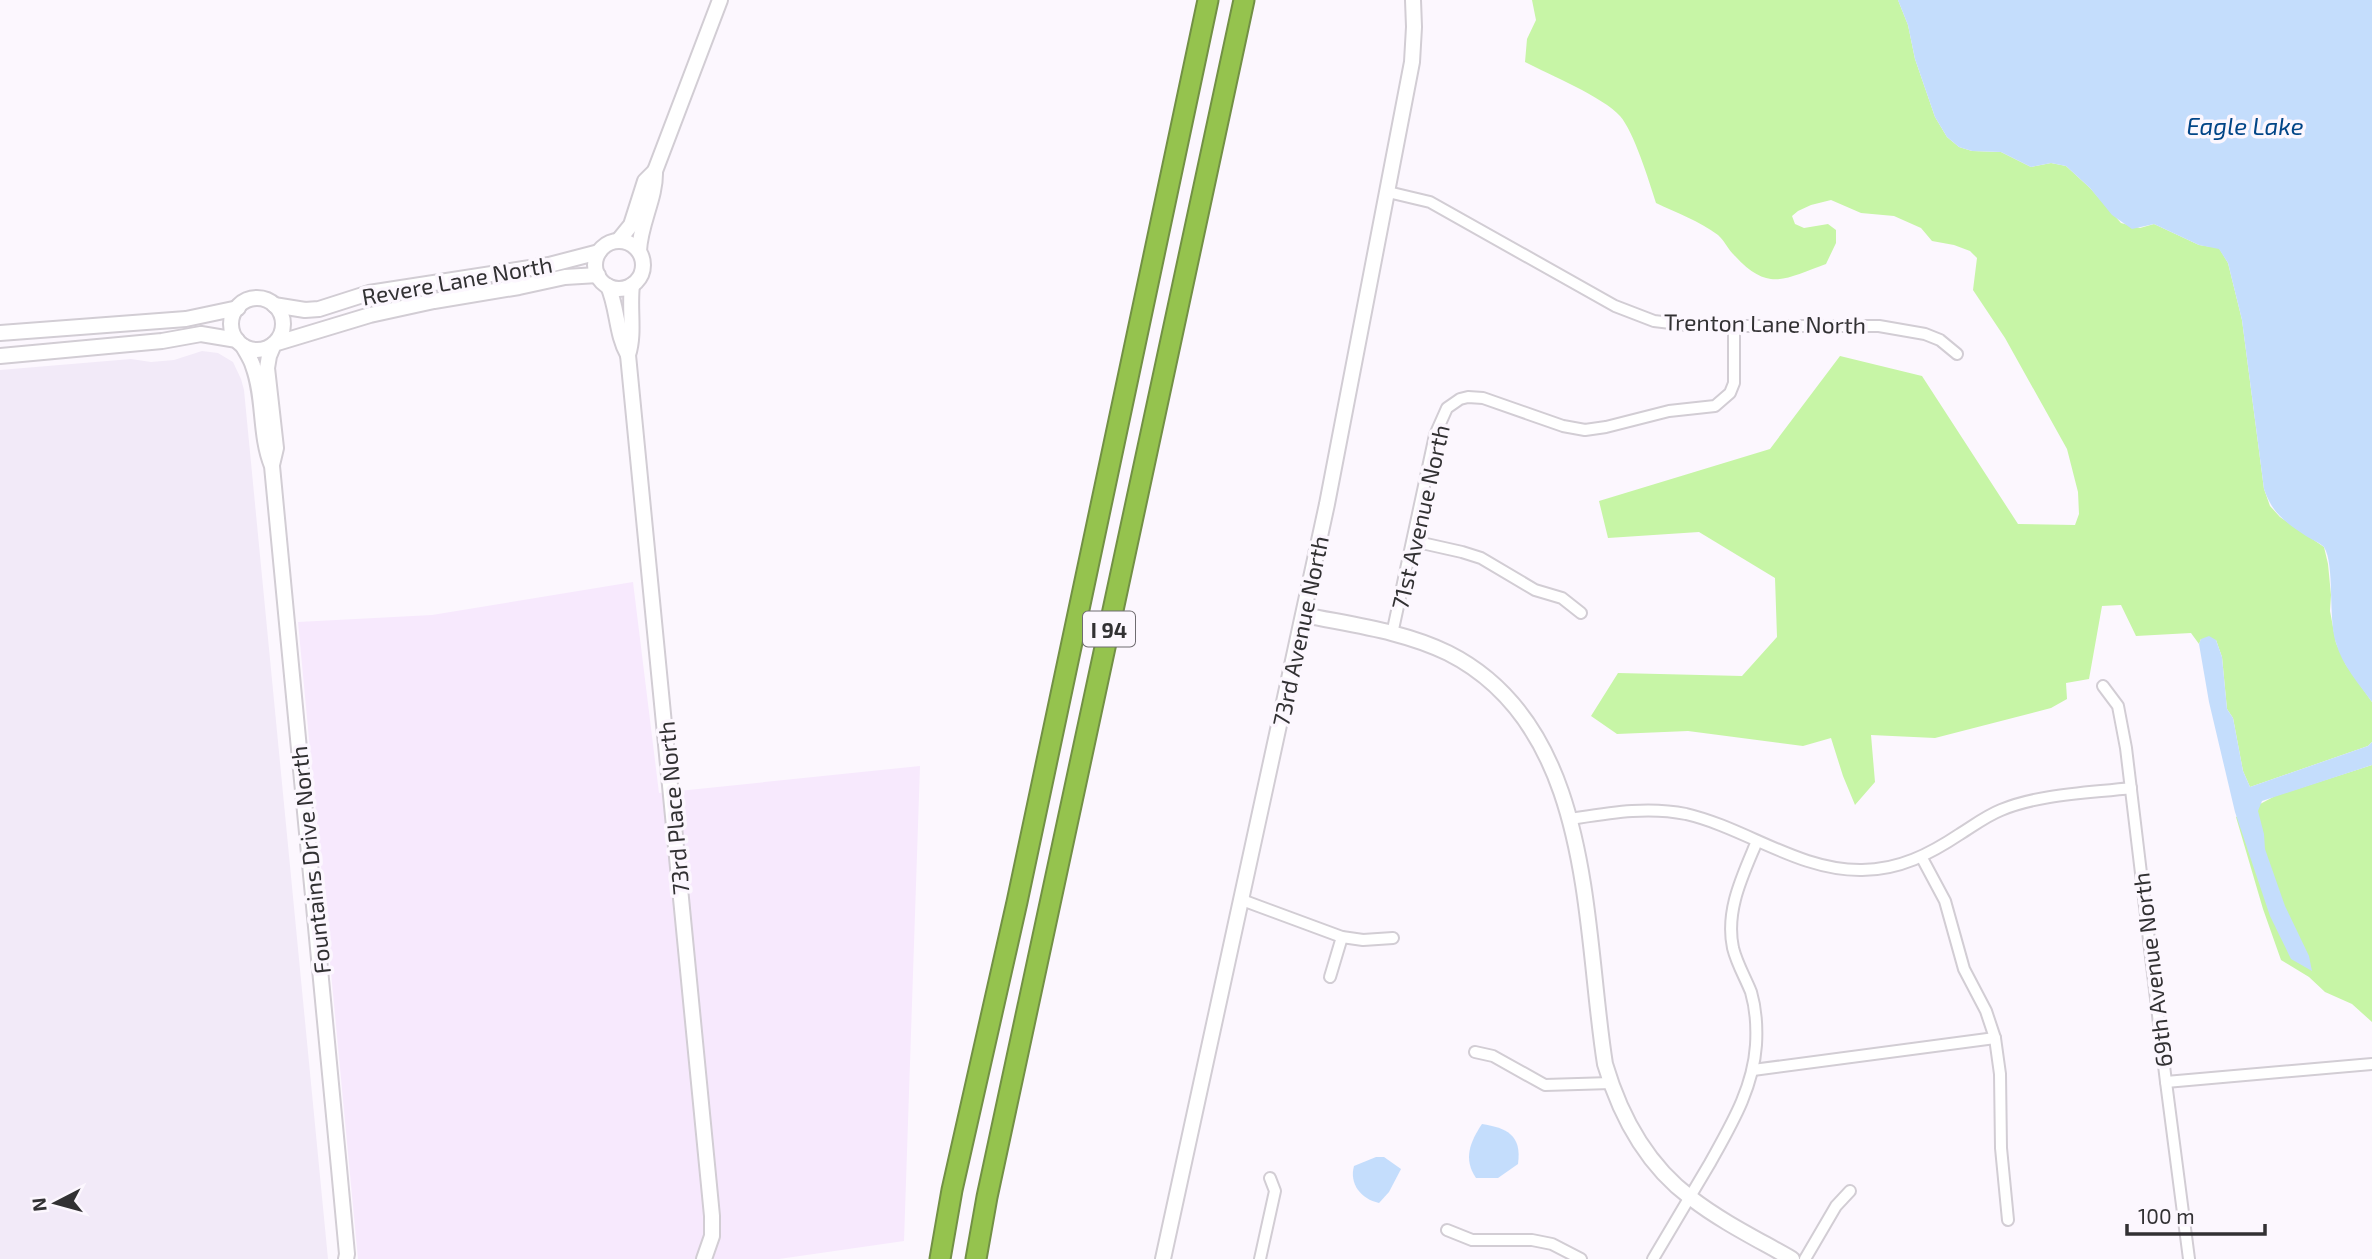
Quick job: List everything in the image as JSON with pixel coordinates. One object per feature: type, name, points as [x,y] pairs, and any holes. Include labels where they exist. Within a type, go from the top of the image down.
[{"type":"highway","name":"I 94","points":[[940,1259],[952,1190],[1020,889],[1208,0]]},
{"type":"highway","name":"I 94","points":[[976,1259],[987,1197],[1244,0]]},
{"type":"street","points":[[655,171],[656,185],[640,232],[639,251],[643,266],[641,274],[632,285],[624,288],[608,286],[598,275],[596,260],[604,247],[618,241],[631,225],[645,181],[655,171],[720,0]]},
{"type":"street","name":"73rd Avenue North","points":[[1163,1259],[1343,428],[1412,62],[1413,0]]},
{"type":"street","name":"Trenton Lane North","points":[[1388,192],[1430,202],[1635,315],[1675,325],[1880,326],[1925,334],[1940,340],[1957,354]]},
{"type":"street","points":[[618,241],[626,242],[639,251]]},
{"type":"street","name":"Revere Lane North","points":[[274,305],[305,310],[319,309],[369,293],[549,265],[599,253]]},
{"type":"street","name":"Revere Lane North","points":[[274,344],[358,318],[434,301],[519,287],[565,276],[598,275]]},
{"type":"street","name":"73rd Place North","points":[[628,355],[633,341],[629,307],[632,285]]},
{"type":"street","name":"73rd Place North","points":[[608,286],[615,302],[621,343],[628,355],[712,1216],[712,1236],[704,1259]]},
{"type":"street","points":[[0,333],[186,319],[237,308],[250,299],[258,298],[274,305],[280,312],[282,329],[274,344],[258,350],[201,334],[162,341],[0,356]]},
{"type":"street","points":[[237,308],[232,324],[240,343]]},
{"type":"street","name":"71st Avenue North","points":[[1392,634],[1435,435],[1443,415],[1453,403],[1460,399],[1476,397],[1563,426],[1585,430],[1668,411],[1715,406],[1730,393],[1734,383],[1734,325]]},
{"type":"street","name":"Fountains Drive North","points":[[240,343],[256,375],[265,448],[272,466],[348,1257]]},
{"type":"street","name":"Fountains Drive North","points":[[272,466],[276,448],[267,368],[274,344]]},
{"type":"street","points":[[1413,541],[1481,558],[1535,590],[1562,598],[1581,613]]},
{"type":"street","points":[[1304,615],[1422,642],[1449,654],[1475,670],[1517,711],[1548,761],[1570,818],[1582,872],[1600,1033],[1611,1083],[1628,1123],[1661,1170],[1690,1198],[1793,1259]]},
{"type":"street","name":"69th Avenue North","points":[[2103,685],[2118,706],[2131,788],[2189,1259]]},
{"type":"street","points":[[1570,818],[1629,811],[1670,811],[1710,822],[1807,860],[1839,869],[1877,869],[1922,858],[1989,815],[2016,804],[2131,788]]},
{"type":"street","points":[[1653,1259],[1740,1109],[1753,1070],[1756,1017],[1751,993],[1737,961],[1731,930],[1732,908],[1757,841]]},
{"type":"street","points":[[1922,858],[1945,901],[1964,969],[1986,1011],[1995,1038],[2008,1220]]},
{"type":"street","points":[[1242,900],[1342,937],[1363,940],[1393,938]]},
{"type":"street","points":[[1330,977],[1342,937]]},
{"type":"street","points":[[1753,1070],[1995,1038]]},
{"type":"street","points":[[1475,1052],[1493,1056],[1545,1084],[1611,1083]]},
{"type":"street","points":[[2166,1082],[2372,1064]]},
{"type":"street","points":[[1260,1259],[1275,1191],[1270,1178]]},
{"type":"street","points":[[1805,1259],[1836,1206],[1850,1191]]},
{"type":"street","points":[[1447,1230],[1472,1240],[1532,1240],[1552,1244],[1581,1259]]},
{"type":"shaded area","points":[[202,351],[218,353],[233,362],[244,390],[328,1259],[0,1259],[0,370],[131,359],[151,362],[174,360]]},
{"type":"shaded area","points":[[633,582],[659,793],[920,766],[904,1241],[779,1259],[358,1259],[298,622],[432,615]]},
{"type":"green space","points":[[1532,0],[1898,0],[1935,117],[1947,137],[1959,147],[1972,151],[2001,152],[2031,167],[2051,163],[2066,166],[2121,223],[2140,228],[2154,224],[2199,245],[2219,248],[2228,263],[2242,320],[2264,489],[2270,506],[2280,517],[2324,547],[2336,643],[2346,665],[2372,702],[2372,742],[2368,746],[2250,787],[2243,771],[2233,718],[2227,709],[2222,657],[2216,640],[2201,639],[2199,644],[2191,633],[2136,636],[2121,605],[2102,606],[2089,679],[2066,683],[2067,699],[2051,708],[1935,738],[1871,735],[1875,782],[1855,805],[1831,738],[1803,746],[1688,731],[1617,734],[1591,716],[1618,673],[1742,676],[1777,637],[1775,578],[1699,532],[1608,538],[1599,501],[1770,449],[1840,356],[1922,376],[2018,524],[2075,525],[2079,514],[2078,492],[2067,449],[2005,338],[1973,290],[1977,258],[1970,251],[1932,241],[1921,228],[1894,216],[1861,213],[1831,200],[1811,205],[1792,216],[1795,224],[1804,228],[1828,224],[1836,230],[1836,243],[1826,264],[1778,279],[1758,275],[1733,254],[1718,235],[1696,221],[1656,203],[1636,145],[1620,116],[1589,94],[1525,62],[1527,39],[1536,20]]},
{"type":"green space","points":[[2372,765],[2372,1022],[2352,1004],[2325,992],[2309,977],[2281,960],[2236,817],[2275,796]]},
{"type":"water","name":"Eagle Lake","points":[[1898,0],[2372,0],[2372,702],[2347,667],[2336,643],[2329,566],[2324,547],[2280,516],[2271,505],[2264,489],[2242,320],[2228,263],[2219,249],[2199,245],[2154,224],[2132,229],[2112,215],[2090,188],[2066,166],[2051,163],[2031,167],[2001,152],[1972,151],[1959,147],[1947,137],[1935,117]]},
{"type":"water","points":[[2209,636],[2216,640],[2222,657],[2227,709],[2233,718],[2243,771],[2250,787],[2368,746],[2372,742],[2372,765],[2262,801],[2258,811],[2265,849],[2285,906],[2309,956],[2312,971],[2291,959],[2270,916],[2235,812],[2209,702],[2199,644],[2201,639]]},
{"type":"water","points":[[1482,1124],[1505,1131],[1518,1146],[1518,1164],[1498,1178],[1476,1178],[1472,1171],[1469,1157],[1471,1144]]},
{"type":"water","points":[[1376,1157],[1384,1157],[1401,1169],[1389,1192],[1379,1203],[1362,1194],[1353,1179],[1354,1166]]}]
